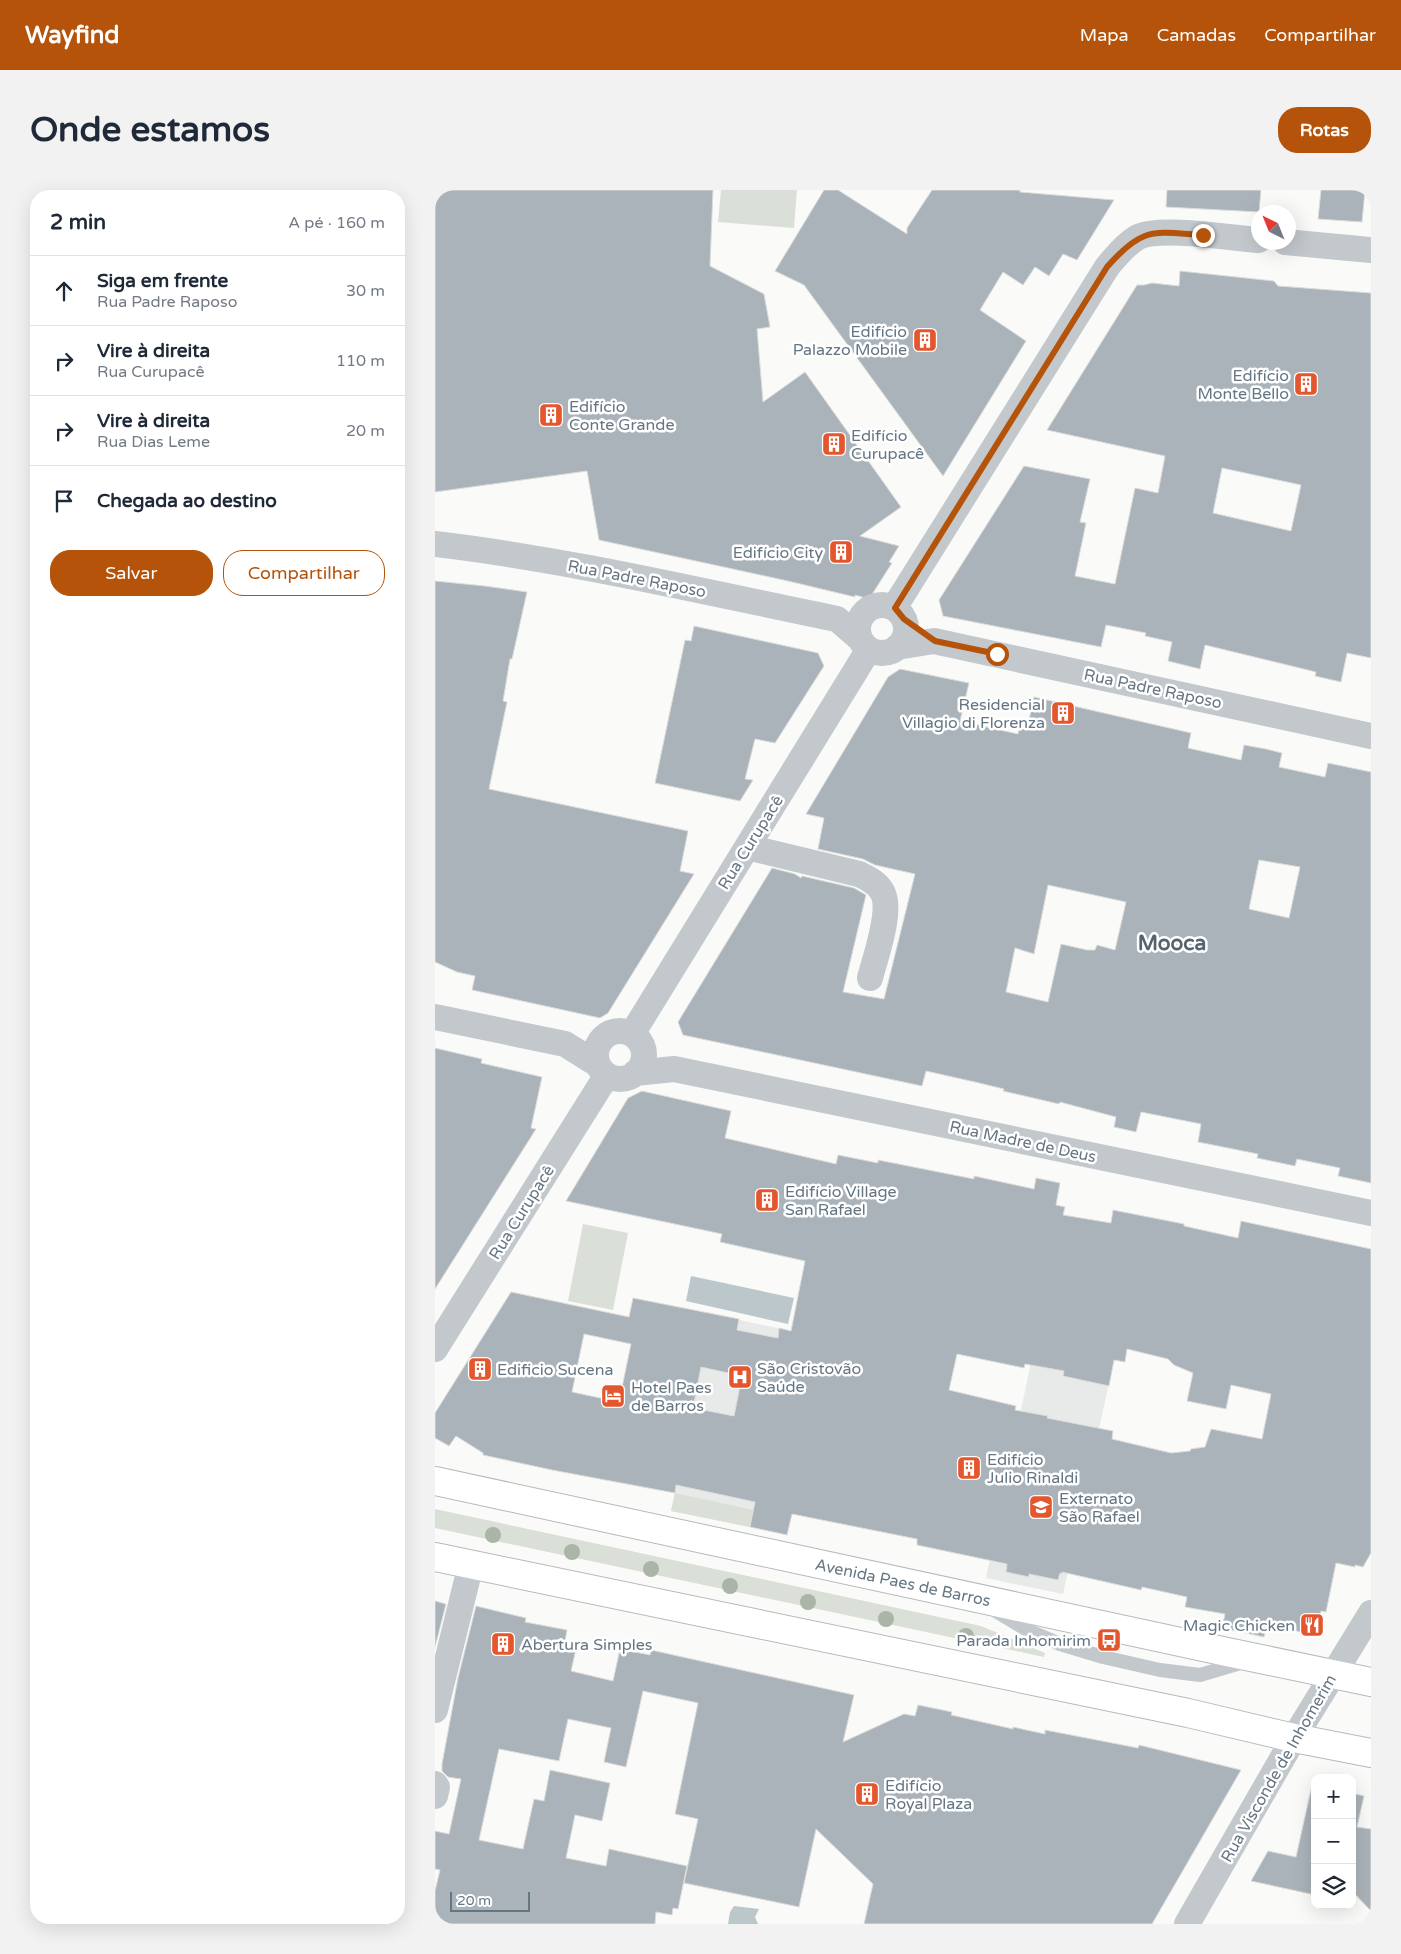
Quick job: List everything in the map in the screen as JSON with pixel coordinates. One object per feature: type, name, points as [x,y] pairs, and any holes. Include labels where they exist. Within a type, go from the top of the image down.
[{"type":"main road","name":"Avenida Paes de Barros","points":[[435,1481],[1371,1682]]},
{"type":"main road","points":[[435,1557],[1179,1711],[1294,1738],[1371,1753]]},
{"type":"street","points":[[899,614],[1107,267],[1123,248],[1139,237],[1159,232],[1251,239]]},
{"type":"street","points":[[1296,243],[1371,250]]},
{"type":"street","name":"Rua Padre Raposo","points":[[435,544],[511,554],[640,578],[837,619],[866,610]]},
{"type":"street","points":[[880,604],[899,614],[905,634],[897,647],[883,652],[864,643],[858,623],[866,610],[880,604]]},
{"type":"street","name":"Rua Padre Raposo","points":[[899,614],[935,641]]},
{"type":"street","name":"Rua Padre Raposo","points":[[837,619],[864,643]]},
{"type":"street","name":"Rua Padre Raposo","points":[[897,647],[935,641],[1371,736]]},
{"type":"street","name":"Rua Curupacê","points":[[637,1040],[864,643]]},
{"type":"street","points":[[747,847],[859,874],[874,881],[882,890],[886,901],[885,919],[870,978]]},
{"type":"street","points":[[435,1017],[565,1044],[603,1037],[617,1031],[637,1040],[643,1060],[635,1073],[621,1079],[602,1070],[565,1044]]},
{"type":"street","points":[[602,1070],[596,1050],[603,1037]]},
{"type":"street","name":"Rua Madre de Deus","points":[[637,1040],[674,1069]]},
{"type":"street","name":"Rua Madre de Deus","points":[[635,1073],[674,1069],[1371,1213]]},
{"type":"street","name":"Rua Curupacê","points":[[435,1349],[602,1070]]},
{"type":"street","points":[[435,1710],[471,1564]]},
{"type":"street","name":"Rua Visconde de Inhomerim","points":[[1187,1924],[1294,1738],[1371,1613]]},
{"type":"street","points":[[435,1784],[437,1787],[435,1796]]},
{"type":"shaded area","points":[[721,190],[797,190],[794,228],[718,222]]},
{"type":"shaded area","points":[[583,1224],[628,1233],[613,1310],[568,1301]]},
{"type":"shaded area","points":[[691,1276],[794,1298],[788,1324],[686,1301]]},
{"type":"shaded area","name":"São Cristovão Saúde","points":[[712,1314],[791,1331],[750,1527],[671,1511]]},
{"type":"shaded area","name":"Externato São Rafael","points":[[1035,1343],[1114,1360],[1063,1594],[986,1578]]},
{"type":"shaded area","points":[[675,1493],[753,1510],[750,1527],[671,1511]]},
{"type":"shaded area","points":[[435,1509],[981,1626],[1045,1653],[1044,1657],[435,1528]]},
{"type":"shaded area","points":[[734,1906],[759,1909],[755,1917],[758,1924],[728,1924],[730,1912]]},
{"type":"building","points":[[435,190],[713,190],[710,266],[764,294],[770,327],[757,329],[763,402],[805,372],[901,507],[860,536],[899,546],[889,562],[892,563],[869,599],[599,540],[587,471],[435,492]]},
{"type":"building","points":[[824,190],[838,190],[907,234],[907,228],[932,190],[1020,190],[1020,192],[1114,200],[1077,260],[1063,254],[1049,276],[1035,267],[1023,285],[1003,272],[980,310],[1026,341],[943,476],[804,285],[775,271]]},
{"type":"building","points":[[1167,190],[1261,190],[1260,205],[1251,205],[1251,212],[1166,207]]},
{"type":"building","points":[[1321,190],[1365,190],[1362,222],[1318,219]]},
{"type":"building","points":[[1180,271],[1274,281],[1278,286],[1371,293],[1371,658],[1347,653],[1341,682],[1315,676],[1316,672],[1205,645],[1200,669],[1168,661],[1172,642],[1145,636],[1146,633],[1106,625],[1101,647],[943,616],[939,600],[1024,466],[1090,479],[1080,522],[1086,523],[1075,576],[1115,584],[1135,488],[1158,493],[1165,456],[1047,430],[1137,285],[1152,283],[1179,286]],"holes":[[[1222,468],[1301,485],[1291,531],[1213,513]]]},
{"type":"building","points":[[435,581],[527,592],[512,659],[510,659],[503,701],[507,702],[489,789],[688,831],[680,871],[694,874],[608,1013],[600,1018],[472,990],[475,976],[457,972],[435,962]]},
{"type":"building","points":[[694,626],[818,653],[824,666],[775,743],[755,739],[745,779],[753,780],[740,801],[655,783],[685,640],[691,641]]},
{"type":"building","points":[[900,669],[969,683],[960,721],[1018,734],[1022,718],[1029,720],[1034,697],[1191,733],[1188,748],[1241,760],[1244,745],[1282,753],[1279,767],[1325,777],[1328,763],[1371,772],[1371,1183],[1338,1176],[1340,1168],[1297,1159],[1295,1166],[1257,1158],[1258,1154],[1198,1142],[1201,1124],[1141,1112],[1136,1132],[1114,1127],[1116,1117],[926,1071],[922,1086],[683,1035],[678,1022],[772,868],[795,874],[801,878],[802,876],[854,888],[866,895],[843,992],[884,999],[915,874],[875,865],[863,859],[818,849],[824,818],[806,814],[888,677]],"holes":[[[1259,860],[1300,867],[1289,918],[1249,909]],[[1048,885],[1126,902],[1115,950],[1097,945],[1095,950],[1087,950],[1061,944],[1048,1002],[1006,992],[1015,948],[1034,954]]]},
{"type":"building","points":[[435,1048],[482,1059],[481,1063],[542,1077],[531,1128],[536,1129],[435,1289]]},
{"type":"building","points":[[642,1091],[731,1111],[725,1138],[836,1164],[838,1155],[878,1163],[878,1160],[974,1179],[974,1176],[1034,1189],[1036,1178],[1060,1183],[1056,1205],[1065,1207],[1063,1215],[1111,1223],[1113,1210],[1184,1224],[1184,1226],[1238,1238],[1241,1221],[1371,1249],[1371,1553],[1363,1567],[1336,1563],[1326,1612],[1321,1611],[1316,1635],[1267,1625],[1264,1637],[1222,1628],[1225,1614],[1185,1607],[1187,1597],[1142,1587],[1141,1590],[1062,1572],[1058,1580],[1029,1574],[1029,1577],[1006,1572],[1007,1564],[917,1545],[917,1539],[792,1514],[787,1535],[750,1527],[755,1502],[676,1485],[675,1493],[552,1470],[483,1455],[483,1453],[456,1436],[449,1446],[435,1438],[435,1413],[511,1292],[629,1317],[633,1298],[739,1319],[737,1330],[778,1338],[779,1328],[791,1331],[805,1261],[720,1242],[722,1234],[566,1201],[628,1098]],"holes":[[[584,1334],[631,1344],[619,1402],[572,1392]],[[1127,1349],[1168,1359],[1174,1365],[1193,1373],[1187,1401],[1226,1409],[1231,1385],[1271,1394],[1262,1439],[1211,1429],[1205,1447],[1171,1453],[1112,1439],[1113,1431],[1047,1418],[1048,1416],[1015,1410],[1016,1406],[949,1390],[957,1354],[1024,1368],[1025,1364],[1064,1371],[1063,1376],[1109,1386],[1114,1360],[1125,1362]],[[701,1367],[742,1376],[734,1416],[693,1408]]]},
{"type":"building","points":[[435,1601],[446,1604],[435,1647]]},
{"type":"building","points":[[476,1606],[526,1618],[525,1622],[567,1630],[564,1647],[576,1649],[571,1671],[613,1681],[620,1649],[650,1655],[651,1650],[854,1695],[843,1742],[904,1714],[915,1716],[918,1705],[952,1712],[951,1715],[1013,1729],[1013,1727],[1045,1734],[1045,1730],[1138,1748],[1139,1745],[1241,1770],[1152,1924],[864,1924],[873,1884],[816,1829],[799,1907],[684,1883],[698,1819],[675,1814],[698,1703],[643,1691],[626,1767],[604,1762],[611,1728],[568,1719],[559,1761],[499,1749],[479,1840],[523,1849],[534,1799],[544,1801],[550,1770],[610,1783],[602,1821],[575,1815],[566,1858],[606,1866],[609,1849],[687,1866],[678,1909],[673,1908],[672,1915],[656,1912],[655,1924],[435,1924],[435,1891],[440,1870],[435,1869],[435,1831],[449,1834],[461,1779],[448,1777],[442,1771],[442,1764],[458,1678]]},
{"type":"building","points":[[1311,1790],[1311,1894],[1251,1881],[1268,1851],[1296,1857]]},
{"type":"building","points":[[1356,1794],[1364,1796],[1357,1827],[1371,1829],[1371,1911],[1356,1895]]},
{"type":"place","name":"Edifício Palazzo Mobile","points":[[925,340]]},
{"type":"place","name":"Edifício Monte Bello","points":[[1306,384]]},
{"type":"place","name":"Edifício Conte Grande","points":[[551,415]]},
{"type":"place","name":"Edifício Curupacê","points":[[834,444]]},
{"type":"place","name":"Edifício City","points":[[841,552]]},
{"type":"place","name":"Residencial Villagio di Florenza","points":[[1063,713]]},
{"type":"place","name":"Edifício Village San Rafael","points":[[767,1200]]},
{"type":"place","name":"Edificio Sucena","points":[[480,1369]]},
{"type":"place","name":"São Cristovão Saúde","points":[[740,1377]]},
{"type":"place","name":"Hotel Paes de Barros","points":[[613,1396]]},
{"type":"place","name":"Edifício Julio Rinaldi","points":[[969,1468]]},
{"type":"place","name":"Externato São Rafael","points":[[1041,1507]]},
{"type":"place","name":"Magic Chicken","points":[[1312,1625]]},
{"type":"place","name":"Parada Inhomirim","points":[[1109,1640]]},
{"type":"place","name":"Abertura Simples","points":[[503,1644]]},
{"type":"place","name":"Edifício Royal Plaza","points":[[867,1794]]},
{"type":"district","name":"Mooca","points":[[1172,943]]},
{"type":"route","points":[[997,654],[935,641],[904,619],[895,608],[1107,267],[1123,248],[1139,237],[1159,232],[1203,235]]}]
